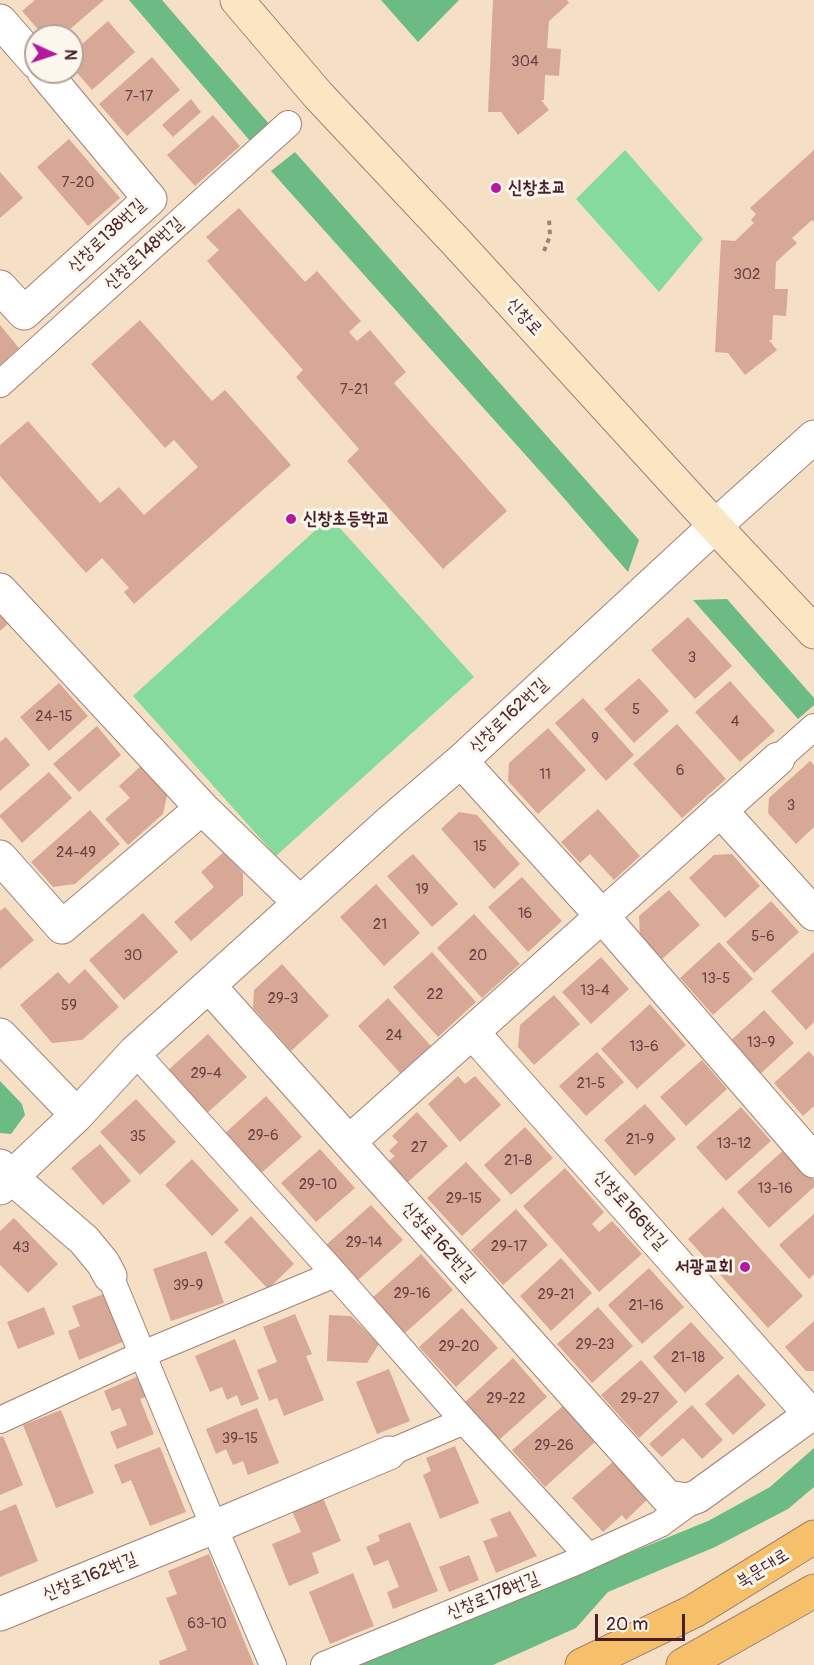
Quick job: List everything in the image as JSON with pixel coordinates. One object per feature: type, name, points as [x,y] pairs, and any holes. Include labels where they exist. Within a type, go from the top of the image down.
[{"type":"main road","name":"신창로","points":[[237,0],[318,95],[814,632]]},
{"type":"main road","name":"북문대로","points":[[582,1665],[694,1611],[814,1537]]},
{"type":"main road","points":[[683,1665],[814,1591]]},
{"type":"street","points":[[0,21],[24,49]]},
{"type":"street","name":"신창로138번길","points":[[0,287],[24,313],[150,199],[54,84]]},
{"type":"street","name":"신창로148번길","points":[[0,384],[288,124]]},
{"type":"street","name":"신창로162번길","points":[[273,1665],[103,1263],[84,1240],[4,1177],[77,1115],[135,1052],[392,820],[461,761],[814,437]]},
{"type":"street","points":[[0,590],[202,808],[300,903]]},
{"type":"street","points":[[348,1142],[814,727]]},
{"type":"street","points":[[461,761],[602,916],[814,1161]]},
{"type":"street","points":[[0,857],[62,927],[202,808]]},
{"type":"street","points":[[720,810],[814,914]]},
{"type":"street","name":"신창로162번길","points":[[209,986],[675,1506]]},
{"type":"street","name":"신창로166번길","points":[[472,1032],[813,1413]]},
{"type":"street","points":[[0,1035],[77,1115]]},
{"type":"street","points":[[135,1052],[464,1421],[588,1556]]},
{"type":"street","points":[[0,1420],[143,1354],[335,1274]]},
{"type":"street","name":"신창로178번길","points":[[324,1665],[588,1556],[675,1506],[813,1413]]},
{"type":"street","points":[[389,1453],[464,1421]]},
{"type":"street","name":"신창로162번길","points":[[0,1614],[389,1453]]},
{"type":"path","points":[[544,251],[550,236],[549,219]]},
{"type":"green space","points":[[129,0],[162,0],[270,125],[251,142]]},
{"type":"green space","points":[[381,0],[459,0],[418,42]]},
{"type":"green space","points":[[625,150],[703,239],[659,292],[576,199]]},
{"type":"green space","points":[[295,152],[639,540],[628,572],[271,171]]},
{"type":"green space","points":[[330,517],[474,677],[276,856],[133,696]]},
{"type":"green space","points":[[727,599],[814,698],[814,705],[798,719],[693,600]]},
{"type":"green space","points":[[0,1081],[22,1104],[25,1115],[11,1134],[0,1133]]},
{"type":"green space","points":[[814,1448],[814,1487],[788,1509],[715,1547],[608,1592],[576,1628],[493,1665],[355,1665],[708,1521],[770,1487]]},
{"type":"building","points":[[35,0],[104,0],[76,24],[33,24],[22,11]]},
{"type":"building","points":[[493,0],[567,0],[569,3],[549,21],[547,48],[561,49],[559,76],[545,75],[544,100],[541,100],[549,110],[518,135],[501,112],[488,112]]},
{"type":"building","points":[[108,21],[135,52],[92,90],[84,81],[84,42]]},
{"type":"building","points":[[152,57],[180,90],[127,136],[99,104]]},
{"type":"building","points":[[191,99],[201,112],[173,137],[162,125]]},
{"type":"building","points":[[213,115],[240,146],[195,186],[167,155]]},
{"type":"building","points":[[69,139],[120,198],[88,226],[37,167]]},
{"type":"building","points":[[814,150],[814,222],[812,220],[792,238],[797,243],[776,262],[775,289],[788,289],[786,316],[773,315],[772,340],[769,340],[777,350],[745,375],[728,353],[715,352],[721,240],[735,241],[754,223],[751,220],[756,214],[750,208]]},
{"type":"building","points":[[0,172],[23,198],[0,218]]},
{"type":"building","points":[[239,208],[305,282],[317,271],[361,321],[349,332],[357,341],[370,330],[406,372],[394,383],[507,511],[443,569],[347,461],[359,449],[296,377],[303,370],[207,261],[219,250],[206,237]]},
{"type":"building","points":[[140,320],[212,401],[225,390],[291,465],[134,604],[124,592],[129,588],[102,558],[86,573],[0,476],[0,445],[28,421],[100,503],[119,487],[144,515],[198,467],[174,440],[165,448],[91,364]]},
{"type":"building","points":[[0,325],[19,348],[0,365]]},
{"type":"building","points":[[0,611],[10,622],[0,631]]},
{"type":"building","points":[[688,617],[732,666],[695,699],[651,650]]},
{"type":"building","points":[[639,678],[669,711],[634,743],[604,709]]},
{"type":"building","points":[[730,681],[775,731],[740,762],[695,712]]},
{"type":"building","points":[[59,683],[88,716],[49,751],[20,717]]},
{"type":"building","points":[[583,698],[634,755],[606,781],[555,723]]},
{"type":"building","points":[[677,724],[726,779],[682,818],[633,764]]},
{"type":"building","points":[[97,726],[121,755],[79,792],[53,764]]},
{"type":"building","points":[[548,728],[586,770],[538,814],[508,781],[509,763]]},
{"type":"building","points":[[6,737],[30,765],[0,791],[0,742]]},
{"type":"building","points":[[810,761],[814,765],[814,827],[796,844],[768,813],[769,798]]},
{"type":"building","points":[[144,763],[168,791],[163,814],[128,845],[105,819],[130,798],[119,786]]},
{"type":"building","points":[[49,772],[72,798],[22,843],[0,815]]},
{"type":"building","points":[[598,809],[640,856],[614,880],[590,854],[580,863],[561,842]]},
{"type":"building","points":[[90,810],[120,844],[75,884],[53,887],[31,862]]},
{"type":"building","points":[[459,812],[477,815],[520,864],[494,889],[441,829]]},
{"type":"building","points":[[224,852],[243,873],[243,895],[191,941],[174,922],[214,887],[201,872]]},
{"type":"building","points":[[413,854],[458,904],[432,927],[387,876]]},
{"type":"building","points":[[732,854],[760,886],[725,918],[689,878],[714,855]]},
{"type":"building","points":[[522,877],[562,921],[528,952],[488,907]]},
{"type":"building","points":[[376,884],[420,933],[384,966],[340,917]]},
{"type":"building","points":[[669,890],[700,925],[661,960],[640,938],[639,916]]},
{"type":"building","points":[[771,901],[799,932],[754,973],[726,942]]},
{"type":"building","points":[[5,907],[34,940],[0,969],[0,911]]},
{"type":"building","points":[[143,913],[178,952],[124,1000],[89,960]]},
{"type":"building","points":[[474,914],[520,964],[482,998],[437,948]]},
{"type":"building","points":[[719,942],[753,979],[713,1015],[680,978]]},
{"type":"building","points":[[432,952],[476,1002],[438,1037],[393,987]]},
{"type":"building","points":[[814,952],[814,1022],[806,1030],[771,991]]},
{"type":"building","points":[[601,957],[629,989],[591,1024],[562,992]]},
{"type":"building","points":[[282,964],[329,1016],[291,1051],[253,1008],[254,990]]},
{"type":"building","points":[[85,969],[119,1007],[82,1040],[52,1043],[20,1005],[58,972],[69,984]]},
{"type":"building","points":[[554,995],[580,1024],[534,1065],[518,1047],[520,1025]]},
{"type":"building","points":[[388,998],[431,1046],[400,1073],[358,1026]]},
{"type":"building","points":[[650,1004],[686,1045],[637,1089],[601,1049]]},
{"type":"building","points":[[764,1010],[794,1043],[758,1076],[728,1043]]},
{"type":"building","points":[[208,1034],[247,1077],[205,1115],[166,1072]]},
{"type":"building","points":[[809,1051],[814,1057],[814,1106],[803,1116],[774,1083]]},
{"type":"building","points":[[597,1052],[624,1082],[586,1116],[559,1086]]},
{"type":"building","points":[[702,1060],[727,1089],[686,1126],[660,1097]]},
{"type":"building","points":[[458,1076],[465,1084],[475,1076],[501,1105],[460,1142],[428,1104]]},
{"type":"building","points":[[266,1096],[302,1137],[259,1175],[223,1135]]},
{"type":"building","points":[[136,1099],[176,1142],[140,1175],[100,1132]]},
{"type":"building","points":[[645,1104],[676,1139],[635,1176],[604,1140]]},
{"type":"building","points":[[741,1107],[771,1141],[726,1181],[696,1147]]},
{"type":"building","points":[[417,1112],[448,1146],[408,1182],[389,1161],[395,1156],[389,1151],[398,1142],[392,1136]]},
{"type":"building","points":[[525,1127],[553,1158],[511,1195],[484,1165]]},
{"type":"building","points":[[100,1144],[131,1181],[103,1205],[71,1168]]},
{"type":"building","points":[[786,1148],[814,1180],[814,1187],[769,1228],[737,1192]]},
{"type":"building","points":[[320,1149],[355,1188],[316,1222],[281,1183]]},
{"type":"building","points":[[192,1159],[239,1210],[212,1236],[165,1185]]},
{"type":"building","points":[[466,1162],[501,1200],[462,1236],[427,1198]]},
{"type":"building","points":[[565,1168],[604,1212],[592,1224],[599,1232],[612,1221],[642,1254],[599,1292],[523,1206]]},
{"type":"building","points":[[371,1205],[403,1240],[358,1280],[326,1245]]},
{"type":"building","name":"서광교회","points":[[723,1207],[803,1296],[768,1328],[688,1239]]},
{"type":"building","points":[[516,1209],[548,1245],[503,1285],[471,1250]]},
{"type":"building","points":[[814,1214],[814,1274],[809,1279],[779,1245]]},
{"type":"building","points":[[251,1216],[294,1264],[268,1289],[224,1242]]},
{"type":"building","points":[[14,1218],[58,1264],[28,1293],[0,1265],[0,1231]]},
{"type":"building","points":[[206,1251],[224,1303],[171,1321],[153,1269]]},
{"type":"building","points":[[421,1254],[453,1290],[404,1334],[372,1298]]},
{"type":"building","points":[[561,1258],[592,1293],[551,1331],[520,1296]]},
{"type":"building","points":[[649,1268],[684,1307],[642,1344],[608,1305]]},
{"type":"building","points":[[106,1293],[125,1341],[79,1360],[68,1331],[80,1326],[72,1306]]},
{"type":"building","points":[[44,1307],[55,1334],[18,1349],[7,1322]]},
{"type":"building","points":[[598,1307],[633,1346],[592,1383],[557,1344]]},
{"type":"building","points":[[462,1308],[498,1348],[456,1387],[419,1347]]},
{"type":"building","points":[[295,1314],[312,1354],[306,1356],[324,1400],[284,1416],[277,1398],[269,1401],[257,1370],[277,1362],[263,1327]]},
{"type":"building","points":[[329,1315],[351,1316],[379,1344],[367,1363],[327,1361]]},
{"type":"building","points":[[814,1321],[814,1371],[806,1371],[785,1347]]},
{"type":"building","points":[[691,1322],[724,1358],[685,1393],[653,1357]]},
{"type":"building","points":[[235,1339],[259,1399],[241,1406],[237,1395],[227,1400],[222,1387],[210,1392],[195,1356]]},
{"type":"building","points":[[513,1358],[547,1397],[499,1440],[465,1402]]},
{"type":"building","points":[[641,1360],[678,1402],[639,1438],[601,1395]]},
{"type":"building","points":[[389,1369],[410,1421],[377,1434],[356,1382]]},
{"type":"building","points":[[738,1374],[766,1405],[733,1435],[705,1404]]},
{"type":"building","points":[[141,1375],[150,1395],[140,1399],[154,1434],[117,1449],[110,1432],[127,1425],[120,1408],[112,1411],[104,1391]]},
{"type":"building","points":[[692,1405],[723,1440],[702,1459],[683,1438],[662,1457],[649,1444]]},
{"type":"building","points":[[563,1406],[595,1442],[545,1487],[512,1450]]},
{"type":"building","points":[[257,1408],[279,1463],[248,1475],[243,1461],[233,1465],[226,1449],[216,1454],[206,1429]]},
{"type":"building","points":[[61,1410],[94,1493],[56,1508],[23,1425]]},
{"type":"building","points":[[3,1436],[23,1485],[0,1495],[0,1437]]},
{"type":"building","points":[[455,1446],[479,1503],[440,1519],[423,1475],[431,1471],[426,1458]]},
{"type":"building","points":[[160,1447],[186,1512],[150,1526],[131,1480],[122,1484],[114,1465]]},
{"type":"building","points":[[616,1459],[650,1497],[626,1520],[622,1515],[603,1532],[572,1498]]},
{"type":"building","points":[[323,1498],[341,1541],[312,1553],[319,1573],[289,1586],[272,1544],[301,1532],[292,1511]]},
{"type":"building","points":[[16,1504],[38,1561],[0,1577],[0,1511]]},
{"type":"building","points":[[510,1511],[537,1556],[496,1573],[483,1541],[498,1536],[490,1519]]},
{"type":"building","points":[[410,1522],[438,1591],[393,1609],[387,1592],[399,1587],[388,1560],[374,1566],[366,1547],[380,1541],[378,1535]]},
{"type":"building","points":[[209,1554],[254,1665],[160,1665],[159,1661],[187,1650],[166,1598],[177,1594],[168,1571]]},
{"type":"building","points":[[469,1555],[479,1580],[449,1592],[439,1567]]},
{"type":"building","points":[[353,1573],[374,1626],[330,1644],[309,1592]]},
{"type":"place","name":"신창초교","points":[[496,188]]},
{"type":"place","name":"신창초등학교","points":[[291,519]]},
{"type":"place","name":"서광교회","points":[[745,1267]]}]
